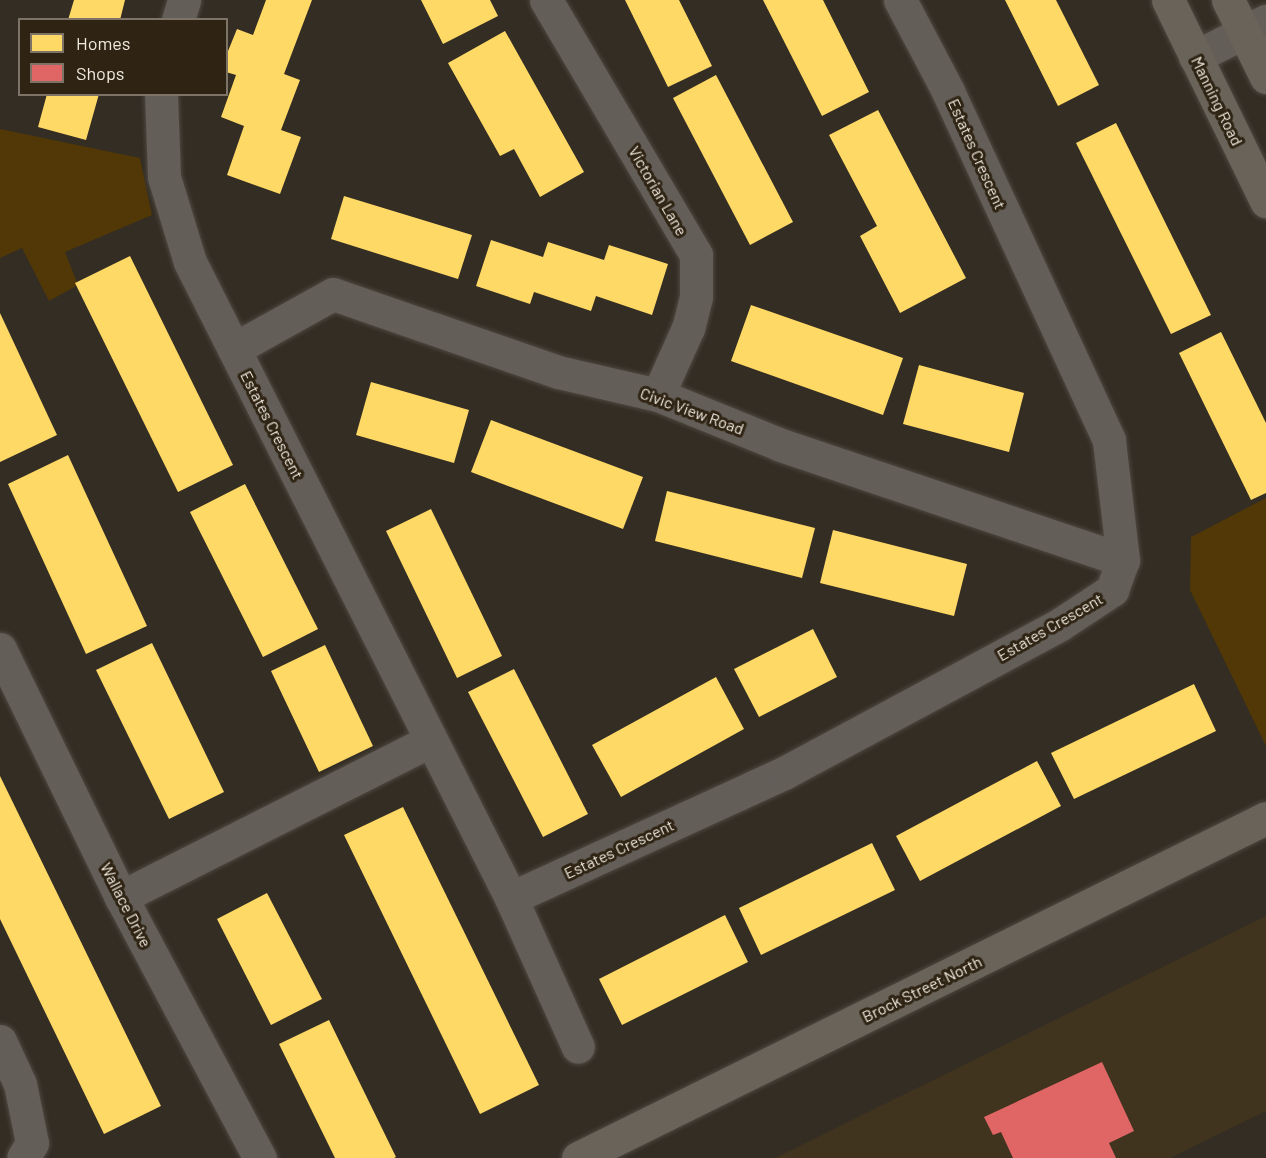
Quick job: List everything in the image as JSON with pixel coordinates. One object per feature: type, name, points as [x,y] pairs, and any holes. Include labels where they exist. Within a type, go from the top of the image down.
[{"type":"main road","name":"Manning Road","points":[[1168,0],[1266,201]]},
{"type":"main road","points":[[1228,0],[1255,26],[1266,77]]},
{"type":"main road","name":"Brock Street North","points":[[598,1153],[1266,818]]},
{"type":"street","points":[[179,18],[184,0]]},
{"type":"street","name":"Victorian Lane","points":[[546,0],[696,255],[696,297],[688,328],[658,395]]},
{"type":"street","name":"Estates Crescent","points":[[511,898],[786,772],[1059,625],[1112,590],[1123,560],[1109,440],[948,91],[900,0]]},
{"type":"street","points":[[1195,57],[1255,26]]},
{"type":"street","name":"Estates Crescent","points":[[161,96],[164,177],[176,224],[199,283],[511,898],[578,1047]]},
{"type":"street","name":"Civic View Road","points":[[234,349],[333,294],[558,372],[658,395],[781,445],[1123,560]]},
{"type":"street","name":"Wallace Drive","points":[[0,649],[121,897],[260,1158]]},
{"type":"street","points":[[121,897],[430,741]]},
{"type":"street","points":[[0,1041],[20,1084],[32,1143],[23,1158]]},
{"type":"shaded area","points":[[0,129],[140,158],[152,215],[65,252],[78,285],[49,301],[22,248],[0,258]]},
{"type":"shaded area","points":[[1266,498],[1266,746],[1190,590],[1191,537]]},
{"type":"shaded area","points":[[1266,916],[1266,1111],[1170,1158],[775,1158]]},
{"type":"building: Homes","points":[[74,0],[125,0],[120,18],[69,18]]},
{"type":"building: Homes","points":[[266,0],[312,0],[284,74],[300,80],[281,130],[301,137],[280,194],[227,175],[244,126],[221,117],[236,75],[228,73],[228,51],[237,29],[253,35]]},
{"type":"building: Homes","points":[[421,0],[490,0],[498,16],[443,44]]},
{"type":"building: Homes","points":[[625,0],[679,0],[712,66],[668,87]]},
{"type":"building: Homes","points":[[763,0],[823,0],[869,92],[822,116]]},
{"type":"building: Homes","points":[[1005,0],[1056,0],[1099,85],[1058,106]]},
{"type":"building: Homes","points":[[505,31],[584,172],[540,197],[514,149],[500,156],[448,63]]},
{"type":"building: Homes","points":[[716,75],[793,222],[750,245],[673,98]]},
{"type":"building: Homes","points":[[46,96],[98,96],[86,140],[38,127]]},
{"type":"building: Homes","points":[[878,110],[966,278],[900,313],[860,236],[877,226],[829,135]]},
{"type":"building: Homes","points":[[1116,123],[1211,315],[1171,334],[1076,143]]},
{"type":"building: Homes","points":[[344,196],[472,235],[458,279],[331,239]]},
{"type":"building: Homes","points":[[491,240],[543,257],[548,242],[604,260],[609,245],[668,264],[652,315],[596,296],[591,311],[534,292],[530,304],[476,286]]},
{"type":"building: Homes","points":[[130,256],[233,465],[178,492],[75,283]]},
{"type":"building: Homes","points":[[751,305],[903,358],[883,415],[731,361]]},
{"type":"building: Homes","points":[[0,313],[57,435],[0,462]]},
{"type":"building: Homes","points":[[1221,332],[1266,423],[1266,493],[1251,500],[1179,353]]},
{"type":"building: Homes","points":[[919,365],[1024,393],[1009,452],[903,424]]},
{"type":"building: Homes","points":[[371,382],[469,410],[454,463],[356,435]]},
{"type":"building: Homes","points":[[491,420],[643,477],[623,529],[471,472]]},
{"type":"building: Homes","points":[[68,455],[147,626],[86,654],[8,484]]},
{"type":"building: Homes","points":[[245,484],[318,629],[263,657],[190,512]]},
{"type":"building: Homes","points":[[667,491],[815,528],[802,578],[655,541]]},
{"type":"building: Homes","points":[[431,509],[502,656],[457,678],[386,531]]},
{"type":"building: Homes","points":[[833,530],[967,564],[954,616],[820,583]]},
{"type":"building: Homes","points":[[813,629],[837,677],[759,717],[734,669]]},
{"type":"building: Homes","points":[[152,643],[224,792],[169,819],[96,670]]},
{"type":"building: Homes","points":[[325,645],[373,746],[319,772],[271,671]]},
{"type":"building: Homes","points":[[514,669],[588,814],[543,837],[468,692]]},
{"type":"building: Homes","points":[[716,677],[744,729],[621,797],[592,745]]},
{"type":"building: Homes","points":[[1194,684],[1216,731],[1074,799],[1051,753]]},
{"type":"building: Homes","points":[[1037,761],[1061,806],[920,881],[896,836]]},
{"type":"building: Homes","points":[[0,776],[161,1106],[104,1134],[0,919]]},
{"type":"building: Homes","points":[[403,807],[539,1085],[480,1114],[344,835]]},
{"type":"building: Homes","points":[[872,843],[895,890],[761,955],[739,908]]},
{"type":"building: Homes","points":[[267,893],[322,999],[271,1025],[217,919]]},
{"type":"building: Homes","points":[[725,915],[748,962],[622,1025],[599,979]]},
{"type":"building: Homes","points":[[329,1020],[396,1157],[394,1158],[335,1158],[279,1044]]},
{"type":"building: Shops","points":[[1102,1062],[1134,1131],[1109,1143],[1116,1158],[1013,1158],[1001,1132],[993,1135],[984,1117]]}]
